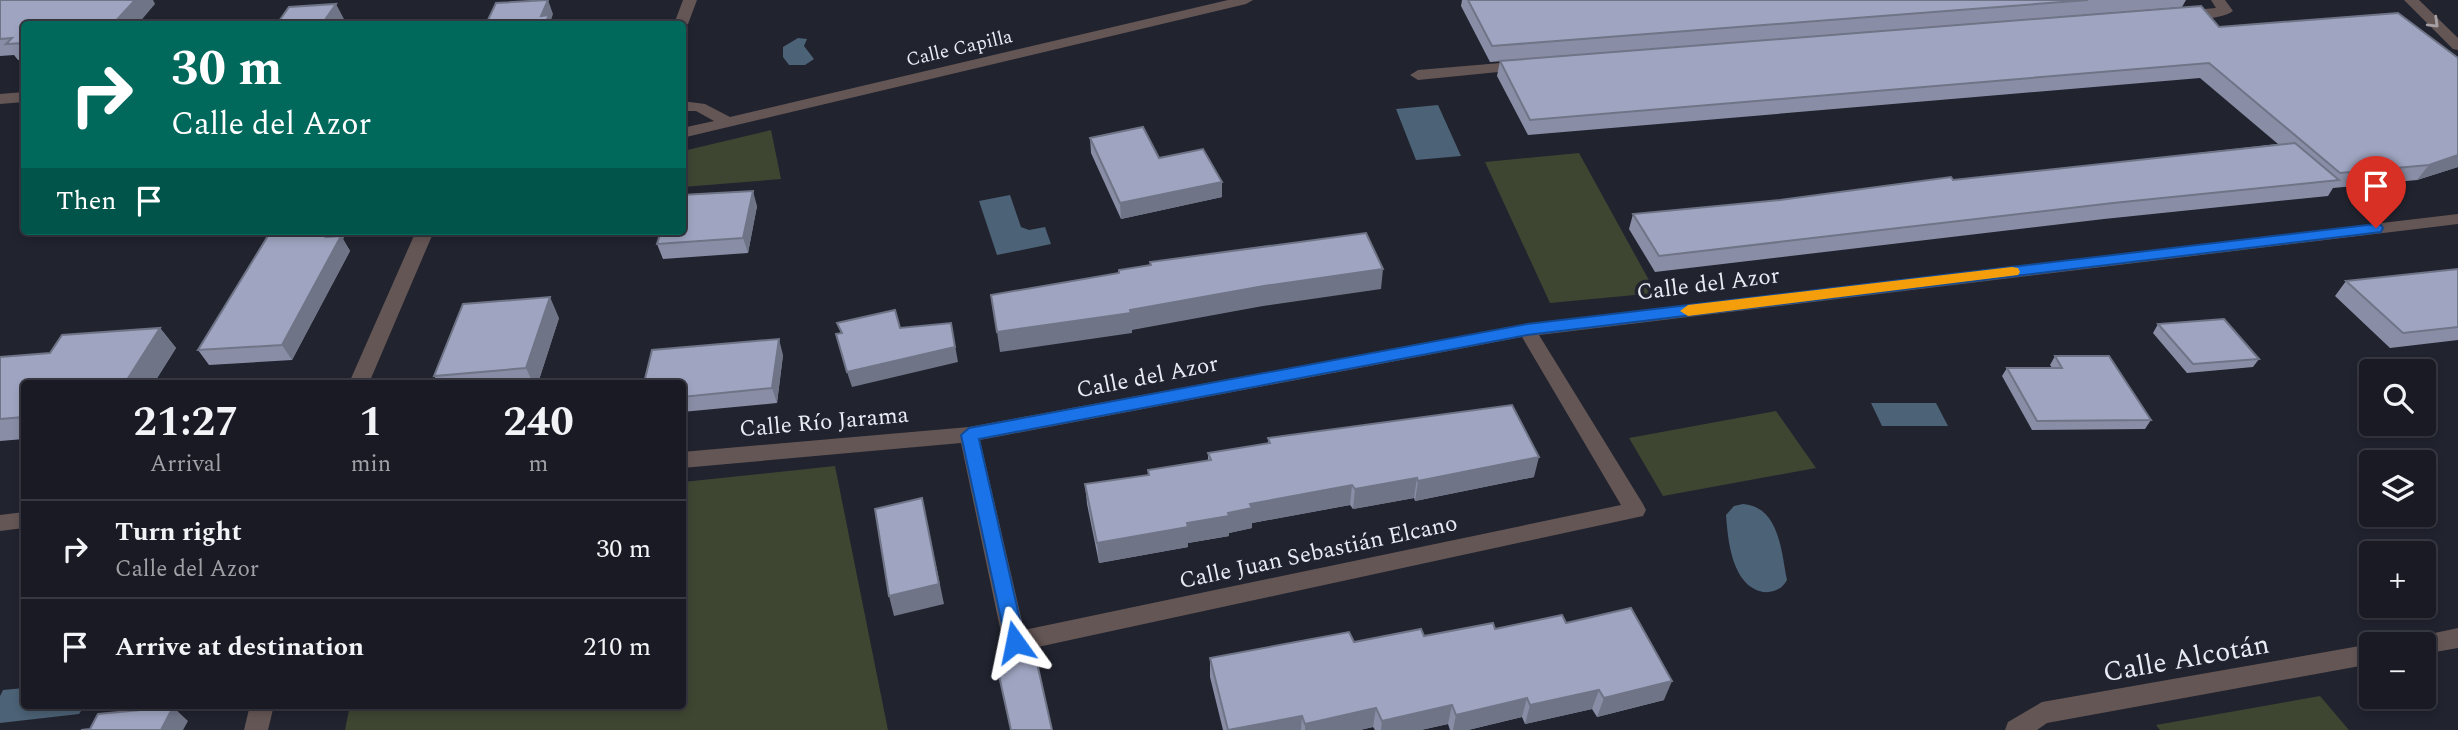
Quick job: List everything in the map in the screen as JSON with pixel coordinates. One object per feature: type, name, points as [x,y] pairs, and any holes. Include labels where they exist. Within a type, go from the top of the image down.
[{"type":"street","points":[[682,21],[690,0]]},
{"type":"street","name":"Calle Capilla","points":[[686,132],[1246,0]]},
{"type":"street","points":[[2170,16],[2226,11],[2218,0]]},
{"type":"street","points":[[2411,0],[2458,46]]},
{"type":"street","points":[[1418,75],[1543,65]]},
{"type":"street","points":[[0,99],[21,97]]},
{"type":"street","points":[[686,106],[699,107],[726,121]]},
{"type":"street","name":"Calle del Azor","points":[[969,435],[1527,330],[2458,219]]},
{"type":"street","points":[[360,380],[423,235]]},
{"type":"street","name":"Calle Juan Sebastián Elcano","points":[[969,435],[1015,642],[1635,510],[1527,330]]},
{"type":"street","name":"Calle Río Jarama","points":[[686,460],[969,435]]},
{"type":"street","points":[[0,523],[21,520]]},
{"type":"street","points":[[2436,642],[2458,638]]},
{"type":"street","name":"Calle Alcotán","points":[[2017,730],[2042,713],[2359,656]]},
{"type":"street","points":[[257,730],[261,709]]},
{"type":"green space","points":[[771,130],[781,179],[686,187],[686,150]]},
{"type":"green space","points":[[1579,153],[1656,293],[1550,303],[1485,162]]},
{"type":"green space","points":[[1776,411],[1816,468],[1663,496],[1629,438]]},
{"type":"green space","points":[[835,466],[888,730],[345,730],[349,709],[686,709],[686,482]]},
{"type":"green space","points":[[2320,696],[2349,730],[2160,730],[2156,725]]},
{"type":"water","points":[[798,38],[807,39],[804,46],[814,59],[805,65],[789,65],[783,57],[783,47]]},
{"type":"water","points":[[1438,105],[1461,156],[1416,160],[1396,109]]},
{"type":"water","points":[[1010,195],[1021,227],[1029,230],[1045,227],[1051,244],[997,255],[979,201]]},
{"type":"water","points":[[1871,403],[1936,403],[1948,426],[1882,426]]},
{"type":"water","points":[[1743,504],[1765,513],[1777,533],[1787,580],[1774,591],[1763,592],[1753,588],[1744,581],[1734,561],[1726,515],[1734,506]]},
{"type":"water","points":[[21,688],[21,709],[82,709],[79,714],[0,723],[0,696],[3,690]]},
{"type":"building","points":[[0,0],[135,0],[116,21],[21,21],[21,43],[6,44],[12,38],[0,39]]},
{"type":"building","points":[[548,0],[541,16],[549,15],[546,21],[487,21],[496,3]]},
{"type":"building","points":[[1468,0],[2088,0],[1492,46]]},
{"type":"building","points":[[336,4],[324,21],[279,21],[289,7]]},
{"type":"building","points":[[2201,6],[2219,27],[2398,13],[2458,58],[2458,155],[2429,165],[2340,173],[2209,63],[1530,120],[1500,61]]},
{"type":"building","points":[[1143,127],[1159,158],[1203,149],[1222,182],[1120,203],[1090,138]]},
{"type":"building","points":[[2295,143],[2339,180],[2113,203],[1659,256],[1633,214],[1780,200],[1951,177],[1953,180]]},
{"type":"building","points":[[753,191],[743,238],[657,244],[660,235],[686,235],[686,195]]},
{"type":"building","points":[[1366,233],[1383,269],[1264,286],[1130,310],[1131,313],[997,332],[991,295],[1119,273],[1119,270],[1151,265],[1150,262]]},
{"type":"building","points":[[269,235],[341,236],[282,345],[198,350]]},
{"type":"building","points":[[2458,269],[2458,327],[2403,333],[2346,281]]},
{"type":"building","points":[[550,297],[526,368],[434,376],[463,304]]},
{"type":"building","points":[[895,310],[900,328],[951,323],[955,347],[847,372],[836,334],[842,333],[837,323]]},
{"type":"building","points":[[2224,319],[2259,359],[2193,364],[2158,324]]},
{"type":"building","points":[[160,328],[127,380],[21,380],[21,417],[0,419],[0,357],[50,353],[62,335]]},
{"type":"building","points":[[779,339],[772,388],[686,397],[686,380],[645,380],[652,350]]},
{"type":"building","points":[[2055,356],[2109,356],[2151,420],[2037,421],[2007,368],[2062,368]]},
{"type":"building","points":[[1512,405],[1539,457],[1418,481],[1417,478],[1355,489],[1352,485],[1250,504],[1252,508],[1228,513],[1229,516],[1187,523],[1188,527],[1097,543],[1085,484],[1149,475],[1148,470],[1211,460],[1208,453],[1270,443],[1268,438]]},
{"type":"building","points":[[922,498],[939,584],[889,596],[875,509]]},
{"type":"building","points":[[1631,608],[1672,681],[1604,698],[1599,690],[1530,705],[1527,698],[1456,715],[1452,705],[1382,721],[1376,708],[1305,724],[1302,716],[1228,730],[1210,658],[1349,632],[1354,642],[1421,629],[1424,636],[1493,623],[1495,629],[1562,615],[1566,623]]},
{"type":"building","points":[[1035,654],[1052,730],[1011,730],[996,662]]},
{"type":"building","points":[[172,709],[161,730],[81,730],[90,729],[98,714]]},
{"type":"slow traffic","points":[[1688,311],[2012,272]]},
{"type":"route","points":[[1015,642],[969,435],[1527,330],[2376,228]]}]
